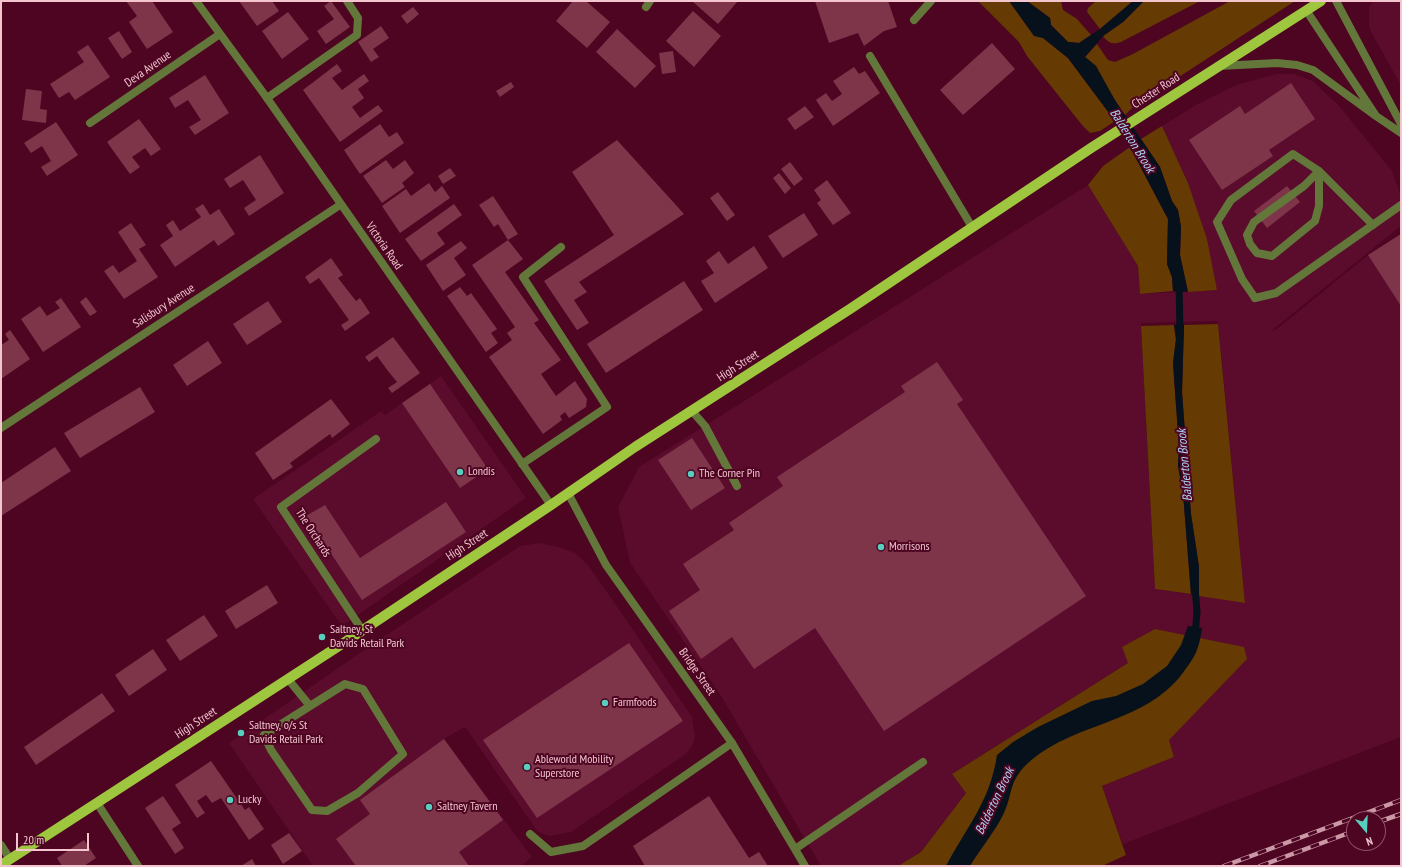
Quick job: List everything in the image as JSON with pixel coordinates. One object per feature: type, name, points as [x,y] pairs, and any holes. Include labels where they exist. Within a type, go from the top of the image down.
[{"type":"main road","name":"Chester Road","points":[[946,245],[1217,66],[1321,1]]},
{"type":"main road","name":"High Street","points":[[1,865],[288,679],[551,505],[635,447],[946,245]]},
{"type":"street","name":"Victoria Road","points":[[196,1],[266,98],[551,505]]},
{"type":"street","points":[[266,98],[357,34],[358,18],[346,1]]},
{"type":"street","points":[[914,20],[932,1]]},
{"type":"street","points":[[1336,1],[1401,124]]},
{"type":"street","points":[[1306,10],[1376,116]]},
{"type":"street","name":"Deva Avenue","points":[[90,123],[220,34]]},
{"type":"street","points":[[870,56],[972,227]]},
{"type":"street","points":[[1217,66],[1277,63],[1297,65],[1313,70],[1401,133]]},
{"type":"street","points":[[1373,225],[1319,171],[1293,154],[1231,200],[1217,222],[1242,279],[1255,298],[1276,293],[1373,225],[1401,205]]},
{"type":"street","points":[[1319,171],[1319,206],[1315,221],[1272,256],[1257,253],[1250,244],[1247,235],[1254,222],[1304,186],[1319,171]]},
{"type":"street","name":"Salisbury Avenue","points":[[1,428],[340,205]]},
{"type":"street","points":[[522,464],[607,407],[523,277],[561,248]]},
{"type":"street","points":[[692,411],[705,426],[737,486]]},
{"type":"street","name":"The Orchards","points":[[362,630],[281,507],[376,439]]},
{"type":"street","name":"Bridge Street","points":[[568,493],[606,565],[732,743],[805,866]]},
{"type":"street","points":[[288,679],[310,706]]},
{"type":"street","points":[[345,684],[363,689],[403,754],[358,793],[328,812],[312,810],[271,750],[264,736],[310,706],[345,684]]},
{"type":"street","points":[[530,834],[551,852],[583,846],[732,743]]},
{"type":"street","points":[[795,849],[923,762]]},
{"type":"street","points":[[97,804],[138,866]]},
{"type":"street","points":[[1,845],[10,859]]},
{"type":"shaded area","points":[[978,1],[1009,1],[1034,35],[1043,38],[1068,58],[1115,121],[1100,131],[1090,133],[1027,56],[1019,42]]},
{"type":"shaded area","points":[[1027,1],[1061,1],[1063,10],[1077,19],[1091,35],[1079,43],[1068,42],[1051,25],[1050,18]]},
{"type":"shaded area","points":[[1096,1],[1133,1],[1100,29],[1087,12],[1088,8]]},
{"type":"shaded area","points":[[1144,1],[1200,1],[1121,42],[1111,43],[1103,36],[1123,22]]},
{"type":"shaded area","points":[[1230,1],[1295,1],[1135,105],[1125,115],[1109,91],[1096,66],[1085,57],[1097,44],[1108,60],[1115,62],[1133,54]]},
{"type":"shaded area","points":[[1373,1],[1401,1],[1401,86],[1369,28],[1369,7]]},
{"type":"shaded area","points":[[1276,74],[1294,74],[1313,81],[1340,107],[1392,171],[1401,196],[1401,226],[1271,331],[1277,329],[1368,255],[1401,234],[1401,737],[1123,844],[1102,786],[1174,757],[1169,740],[1177,730],[1128,663],[952,774],[966,793],[921,852],[898,866],[821,866],[721,696],[630,563],[618,507],[639,467],[1088,185],[1138,266],[1140,294],[1217,290],[1188,183],[1162,126],[1196,105],[1236,85]],"holes":[[[1218,321],[1245,603],[1155,589],[1141,323]]]},
{"type":"shaded area","points":[[1162,126],[1188,183],[1207,239],[1217,290],[1188,292],[1180,255],[1181,227],[1178,210],[1172,201],[1160,167],[1141,139]]},
{"type":"shaded area","points":[[1130,147],[1168,219],[1167,264],[1172,277],[1173,291],[1140,294],[1138,266],[1088,185],[1103,166]]},
{"type":"shaded area","points":[[1218,324],[1245,603],[1199,596],[1199,567],[1191,514],[1182,392],[1184,325]]},
{"type":"shaded area","points":[[1174,325],[1176,339],[1173,363],[1179,447],[1178,466],[1183,493],[1191,594],[1155,589],[1141,326]]},
{"type":"shaded area","points":[[441,376],[526,498],[342,626],[253,499],[381,411],[385,415]]},
{"type":"shaded area","points":[[540,543],[559,547],[575,553],[588,565],[632,628],[692,717],[695,736],[693,744],[686,754],[571,832],[549,836],[538,832],[465,727],[444,739],[532,857],[520,866],[313,866],[229,743],[376,642],[520,546]]},
{"type":"shaded area","points":[[1155,629],[1244,647],[1247,659],[1169,740],[1174,757],[1102,786],[1126,855],[1102,866],[898,866],[921,852],[966,793],[952,774],[1128,663],[1122,647]]},
{"type":"water","points":[[1009,1],[1027,1],[1050,18],[1051,25],[1068,42],[1079,43],[1100,29],[1133,1],[1144,1],[1123,22],[1103,36],[1085,57],[1096,66],[1116,102],[1160,167],[1172,201],[1178,210],[1181,227],[1180,255],[1188,292],[1173,291],[1172,277],[1167,264],[1168,219],[1115,121],[1068,58],[1043,38],[1034,36]]},
{"type":"water","points":[[1174,325],[1184,325],[1182,392],[1191,514],[1199,567],[1199,596],[1191,594],[1183,493],[1178,466],[1179,447],[1173,363],[1176,339]]},
{"type":"water","points":[[1188,626],[1202,628],[1198,648],[1182,674],[1166,691],[1148,704],[1128,714],[1065,739],[1045,750],[1027,764],[1014,783],[1003,815],[970,866],[946,866],[977,813],[989,787],[994,772],[997,755],[1013,742],[1038,727],[1092,701],[1116,696],[1143,684],[1167,666],[1181,645]]},
{"type":"building","points":[[126,1],[152,1],[173,32],[147,49],[129,22],[137,16]]},
{"type":"building","points":[[239,1],[272,1],[279,11],[257,26]]},
{"type":"building","points":[[331,1],[350,27],[326,44],[317,31],[334,19],[324,6]]},
{"type":"building","points":[[573,1],[586,1],[610,22],[587,48],[556,21]]},
{"type":"building","points":[[692,1],[738,1],[718,24]]},
{"type":"building","points":[[815,1],[888,1],[897,27],[884,31],[864,46],[858,33],[829,43]]},
{"type":"building","points":[[413,7],[419,14],[407,24],[401,16]]},
{"type":"building","points":[[693,11],[721,36],[694,67],[666,41]]},
{"type":"building","points":[[288,12],[309,39],[282,59],[262,31]]},
{"type":"building","points":[[381,26],[389,38],[373,49],[379,57],[371,62],[358,42]]},
{"type":"building","points":[[617,29],[656,66],[635,88],[596,52]]},
{"type":"building","points":[[119,31],[132,52],[122,59],[108,38]]},
{"type":"building","points":[[992,43],[1015,69],[963,115],[940,90]]},
{"type":"building","points":[[88,45],[110,77],[75,100],[69,92],[59,98],[50,84],[84,62],[77,52]]},
{"type":"building","points":[[673,51],[676,72],[662,74],[659,53]]},
{"type":"building","points":[[337,64],[342,71],[332,78],[342,90],[364,74],[369,81],[358,89],[364,98],[352,107],[360,118],[378,105],[383,111],[340,142],[303,90]]},
{"type":"building","points":[[854,67],[859,74],[865,71],[880,93],[833,126],[816,100],[826,93],[832,101],[842,94],[833,81]]},
{"type":"building","points":[[205,75],[229,113],[195,135],[189,127],[201,120],[188,100],[175,108],[169,98]]},
{"type":"building","points":[[511,82],[514,87],[500,97],[496,91]]},
{"type":"building","points":[[1291,83],[1315,119],[1269,150],[1273,156],[1222,190],[1189,140],[1240,106],[1245,114]]},
{"type":"building","points":[[26,89],[42,91],[40,109],[47,110],[46,123],[22,120]]},
{"type":"building","points":[[805,106],[814,117],[795,130],[787,119]]},
{"type":"building","points":[[139,119],[161,149],[151,156],[145,148],[132,157],[140,167],[130,174],[107,142]]},
{"type":"building","points":[[56,122],[78,155],[47,176],[41,167],[51,161],[42,146],[31,153],[24,143]]},
{"type":"building","points":[[380,124],[389,137],[397,132],[404,143],[360,174],[344,150]]},
{"type":"building","points":[[617,140],[684,214],[579,282],[587,292],[574,300],[589,323],[577,330],[544,281],[614,235],[572,172]]},
{"type":"building","points":[[260,155],[284,193],[249,216],[244,208],[256,200],[243,180],[230,188],[224,179]]},
{"type":"building","points":[[386,160],[393,169],[405,160],[414,173],[402,183],[405,187],[382,203],[363,176]]},
{"type":"building","points":[[790,162],[803,179],[794,186],[781,169]]},
{"type":"building","points":[[450,168],[456,176],[443,184],[438,176]]},
{"type":"building","points":[[779,173],[791,188],[785,194],[773,178]]},
{"type":"building","points":[[827,180],[851,213],[833,225],[817,203],[821,200],[814,190]]},
{"type":"building","points":[[429,183],[435,192],[442,186],[450,198],[400,233],[382,206],[406,189],[411,196]]},
{"type":"building","points":[[1287,186],[1300,202],[1267,228],[1254,211]]},
{"type":"building","points":[[718,192],[735,215],[727,221],[710,198]]},
{"type":"building","points":[[493,196],[518,234],[508,240],[498,224],[494,227],[479,205]]},
{"type":"building","points":[[203,204],[210,215],[219,209],[235,234],[218,246],[214,240],[175,267],[160,245],[173,236],[166,225],[173,220],[180,231],[201,217],[195,209]]},
{"type":"building","points":[[454,204],[462,215],[437,233],[445,244],[421,261],[405,239]]},
{"type":"building","points":[[804,213],[818,235],[783,258],[768,236]]},
{"type":"building","points":[[131,223],[146,245],[139,249],[158,277],[124,299],[104,271],[113,265],[119,273],[137,261],[118,232]]},
{"type":"building","points":[[1401,234],[1401,306],[1368,255]]},
{"type":"building","points":[[508,240],[523,259],[505,272],[539,320],[534,323],[561,360],[541,374],[556,396],[575,381],[587,399],[586,407],[569,418],[565,412],[560,416],[562,420],[543,434],[489,357],[512,340],[507,333],[515,327],[472,265]]},
{"type":"building","points":[[461,241],[467,248],[454,258],[466,275],[443,291],[426,265]]},
{"type":"building","points":[[754,246],[768,268],[715,303],[701,281],[714,273],[706,261],[719,251],[728,264]]},
{"type":"building","points":[[331,258],[343,275],[338,278],[356,301],[360,298],[370,313],[345,331],[341,325],[349,320],[319,278],[310,284],[305,277]]},
{"type":"building","points":[[684,281],[703,310],[606,373],[587,344]]},
{"type":"building","points":[[460,287],[467,296],[471,293],[497,329],[491,333],[498,343],[486,352],[447,296]]},
{"type":"building","points":[[86,297],[97,312],[90,316],[80,302]]},
{"type":"building","points":[[61,298],[81,327],[43,352],[21,319],[40,306],[47,316],[60,308],[55,302]]},
{"type":"building","points":[[268,301],[282,322],[247,345],[233,324]]},
{"type":"building","points":[[10,330],[30,359],[1,379],[1,345],[9,340],[5,334]]},
{"type":"building","points":[[393,337],[420,373],[392,393],[388,388],[397,382],[377,356],[369,362],[365,357]]},
{"type":"building","points":[[208,341],[222,363],[187,386],[173,365]]},
{"type":"building","name":"Morrisons","points":[[937,362],[963,400],[957,404],[1086,596],[884,731],[815,628],[754,669],[732,637],[701,659],[669,611],[700,590],[683,564],[734,530],[729,523],[783,486],[777,477],[905,392],[901,386]]},
{"type":"building","points":[[430,384],[488,469],[460,488],[402,403]]},
{"type":"building","points":[[140,387],[155,412],[80,458],[64,433]]},
{"type":"building","points":[[331,399],[350,424],[332,438],[330,434],[290,463],[293,467],[273,480],[255,453]]},
{"type":"building","name":"The Corner Pin","points":[[692,438],[725,488],[691,510],[658,460]]},
{"type":"building","points":[[55,447],[71,471],[1,516],[1,483]]},
{"type":"building","points":[[446,502],[466,532],[362,600],[306,516],[325,505],[360,558]]},
{"type":"building","points":[[267,585],[278,603],[236,629],[225,611]]},
{"type":"building","points":[[204,615],[218,636],[180,661],[166,640]]},
{"type":"building","points":[[629,643],[683,721],[537,818],[483,740]]},
{"type":"building","points":[[153,649],[167,670],[129,696],[115,675]]},
{"type":"building","points":[[102,693],[115,711],[36,765],[24,747]]},
{"type":"building","name":"Saltney Tavern","points":[[444,739],[503,820],[459,852],[469,866],[356,866],[336,839],[370,814],[360,800]]},
{"type":"building","name":"Lucky","points":[[211,761],[245,810],[249,807],[264,829],[249,840],[221,798],[212,803],[206,795],[197,801],[205,813],[197,818],[175,785]]},
{"type":"building","points":[[163,796],[181,823],[172,829],[184,848],[175,854],[145,808]]},
{"type":"building","points":[[709,796],[749,858],[759,852],[768,866],[645,866],[633,846]]},
{"type":"building","points":[[289,833],[302,851],[283,864],[271,845]]},
{"type":"building","points":[[84,840],[96,858],[84,866],[62,866],[57,858]]},
{"type":"building","points":[[252,859],[256,866],[241,866]]},
{"type":"waterway","name":"Balderton Brook","points":[[1179,283],[1180,333]]},
{"type":"waterway","name":"Balderton Brook","points":[[1195,587],[1197,612],[1195,636]]},
{"type":"railway","points":[[1224,866],[1401,800]]},
{"type":"railway","points":[[1386,819],[1401,814]]},
{"type":"railway","points":[[1260,866],[1346,834]]},
{"type":"place","name":"Londis","points":[[460,472]]},
{"type":"place","name":"The Corner Pin","points":[[691,474]]},
{"type":"place","name":"Morrisons","points":[[881,547]]},
{"type":"place","name":"Saltney, St Davids Retail Park","points":[[322,637]]},
{"type":"place","name":"Farmfoods","points":[[605,703]]},
{"type":"place","name":"Saltney, o/s St Davids Retail Park","points":[[241,733]]},
{"type":"place","name":"Ableworld Mobility Superstore","points":[[527,767]]},
{"type":"place","name":"Lucky","points":[[230,800]]},
{"type":"place","name":"Saltney Tavern","points":[[429,807]]}]
